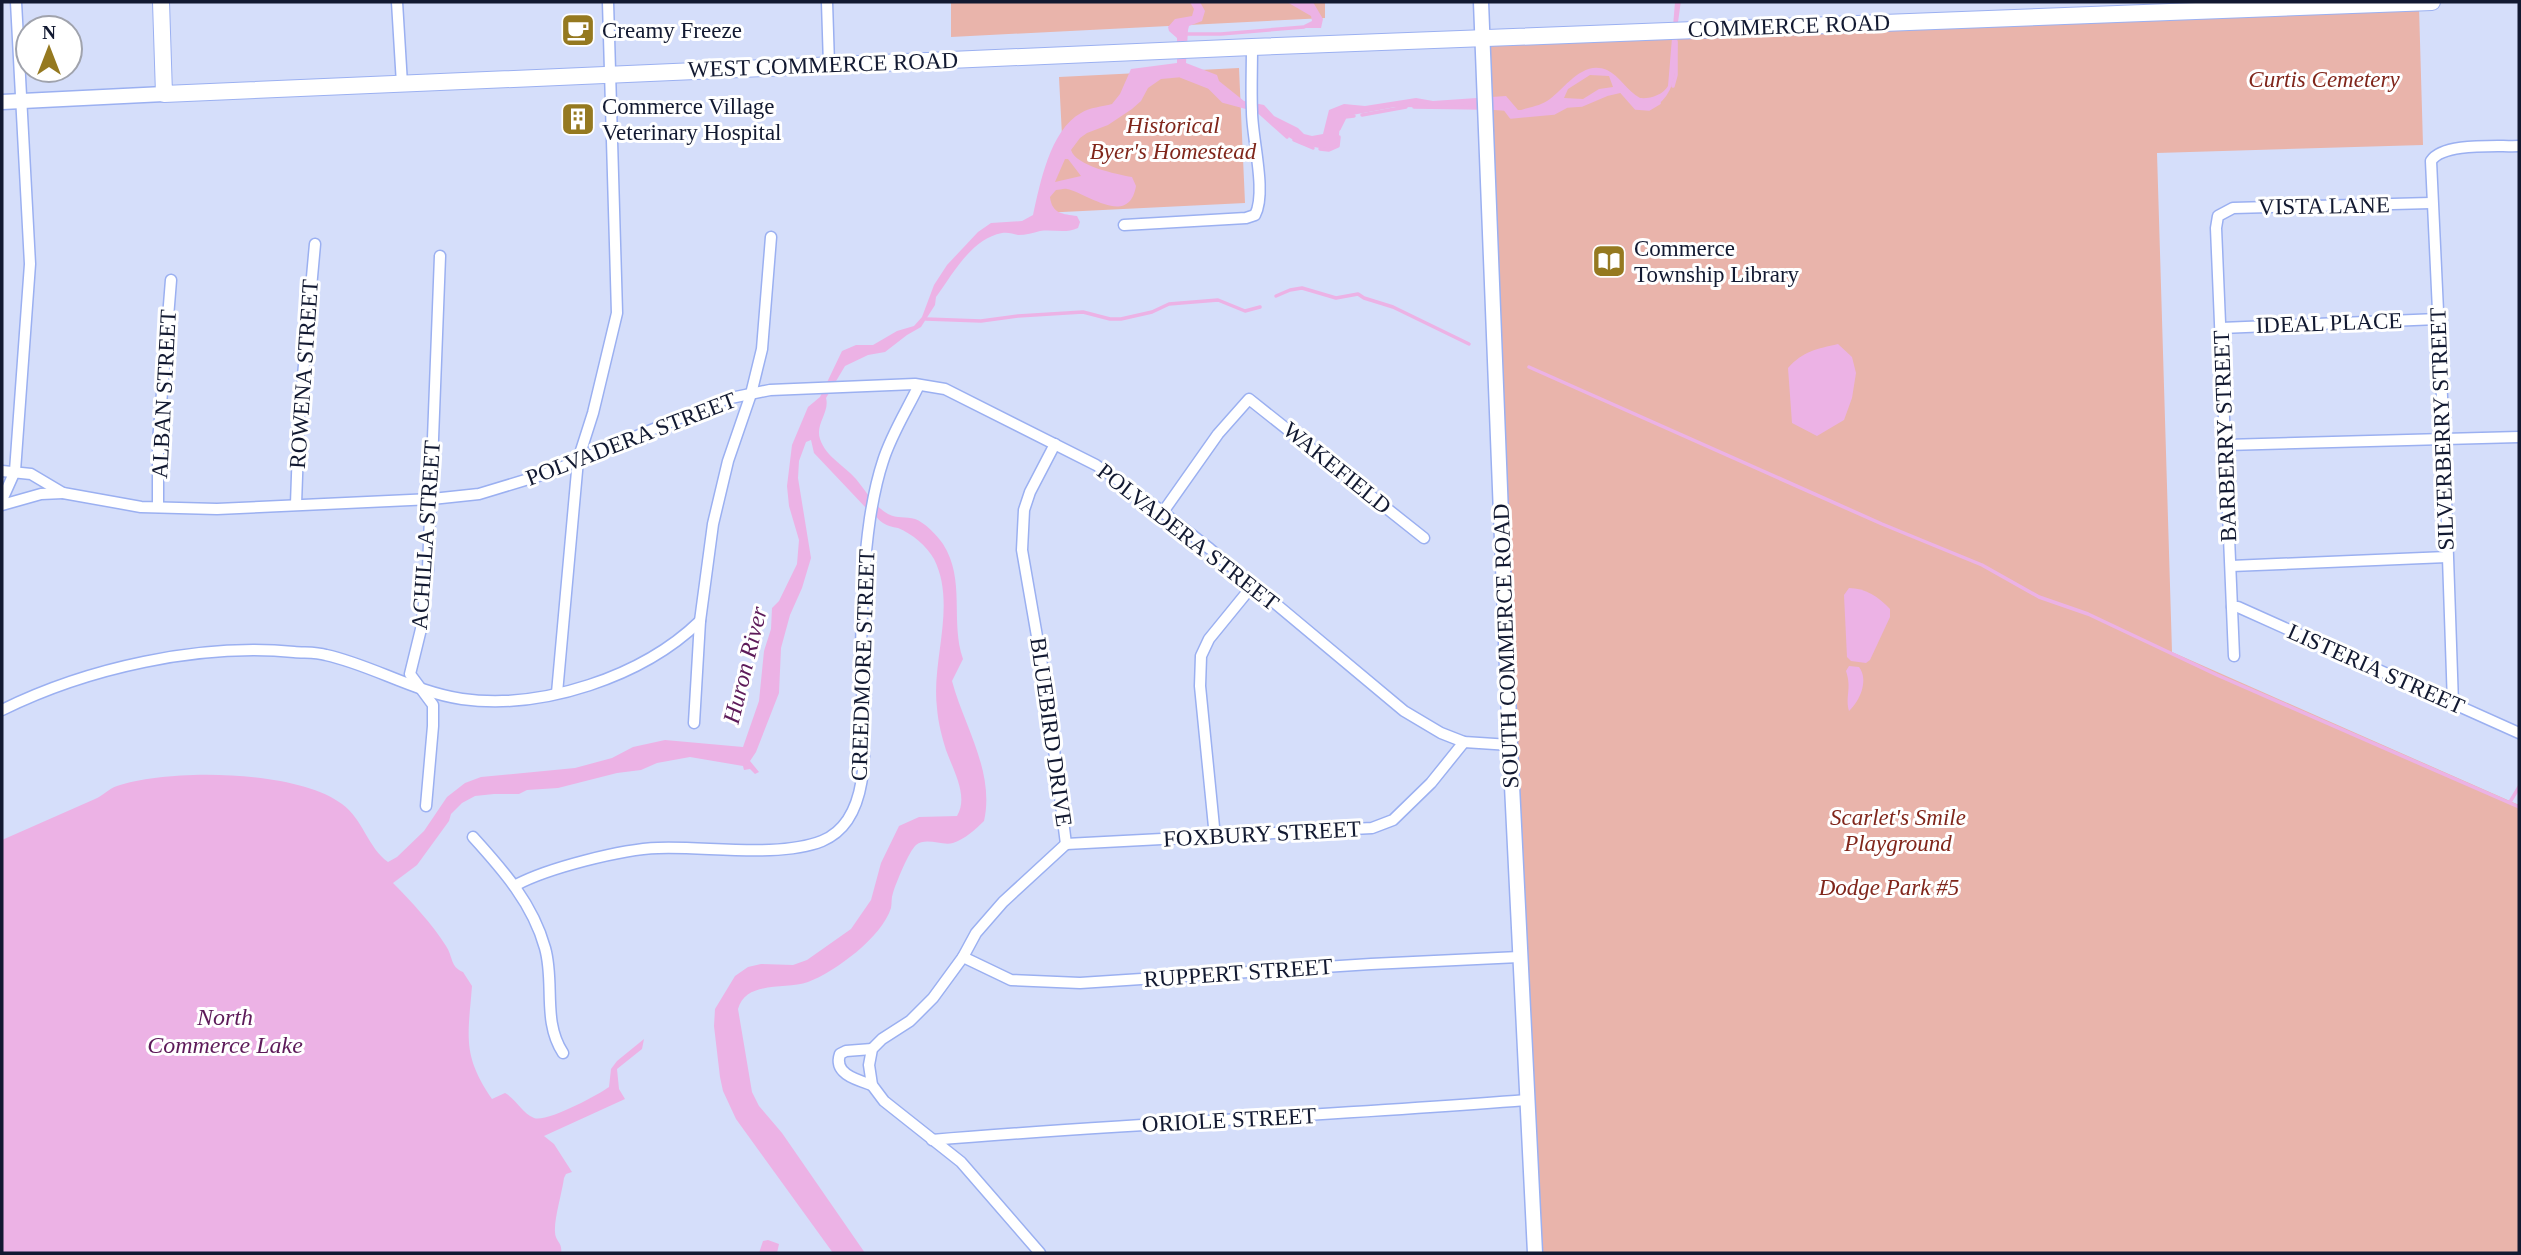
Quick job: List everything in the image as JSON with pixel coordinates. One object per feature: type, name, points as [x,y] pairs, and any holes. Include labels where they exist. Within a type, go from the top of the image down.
[{"type":"main road","points":[[160,2],[164,94]]},
{"type":"main road","name":"COMMERCE ROAD","points":[[1483,38],[2432,2]]},
{"type":"main road","name":"WEST COMMERCE ROAD","points":[[164,94],[1483,38]]},
{"type":"street","points":[[2,503],[15,471],[30,264],[16,2]]},
{"type":"street","points":[[397,2],[402,84]]},
{"type":"street","points":[[557,693],[578,460],[593,413],[617,313],[608,2]]},
{"type":"street","points":[[827,2],[829,65]]},
{"type":"street","name":"SOUTH COMMERCE ROAD","points":[[1481,2],[1519,957],[1535,1253]]},
{"type":"street","points":[[1124,225],[1246,218],[1255,215],[1259,207],[1259,180],[1251,114],[1252,47]]},
{"type":"street","points":[[2,102],[164,94]]},
{"type":"street","name":"SILVERBERRY STREET","points":[[2453,704],[2431,161],[2435,155],[2451,149],[2519,146]]},
{"type":"street","name":"VISTA LANE","points":[[2218,216],[2233,208],[2431,203]]},
{"type":"street","name":"BARBERRY STREET","points":[[2218,216],[2216,228],[2234,656]]},
{"type":"street","points":[[695,723],[700,621],[713,524],[728,461],[751,394],[762,348],[771,237]]},
{"type":"street","name":"ROWENA STREET","points":[[296,504],[299,420],[314,244]]},
{"type":"street","name":"ACHILLA STREET","points":[[426,806],[433,705],[410,674],[421,629],[428,569],[440,256]]},
{"type":"street","name":"ALBAN STREET","points":[[158,508],[158,442],[171,280]]},
{"type":"street","name":"IDEAL PLACE","points":[[2221,328],[2438,319]]},
{"type":"street","name":"POLVADERA STREET","points":[[2,471],[31,474],[63,492],[141,507],[217,509],[432,499],[479,494],[545,474],[726,399],[770,390],[808,388],[919,385],[945,389],[1096,465],[1163,512],[1404,711],[1441,733],[1464,742],[1510,745]]},
{"type":"street","name":"CREEDMORE STREET","points":[[516,885],[532,877],[625,852],[657,848],[792,848],[823,840],[846,823],[861,784],[864,762],[861,665],[871,515],[883,460],[919,385]]},
{"type":"street","name":"WAKEFIELD","points":[[1163,512],[1218,434],[1249,399],[1424,538]]},
{"type":"street","points":[[2226,445],[2519,437]]},
{"type":"street","name":"BLUEBIRD DRIVE","points":[[872,1049],[882,1039],[910,1021],[933,998],[963,957],[976,933],[1003,902],[1066,844],[1023,550],[1024,510],[1030,492],[1055,444]]},
{"type":"street","name":"POLVADERA STREET","points":[[2,503],[63,492]]},
{"type":"street","points":[[2231,566],[2447,558]]},
{"type":"street","points":[[1215,836],[1200,686],[1200,656],[1209,639],[1253,585]]},
{"type":"street","name":"LISTERIA STREET","points":[[2232,607],[2238,607],[2519,733]]},
{"type":"street","points":[[2,710],[33,695],[115,669],[196,653],[260,649],[325,655],[422,689],[462,699],[526,699],[620,675],[663,652],[700,621]]},
{"type":"street","name":"FOXBURY STREET","points":[[1066,844],[1371,828],[1393,820],[1432,783],[1464,742]]},
{"type":"street","points":[[473,836],[516,885],[530,911],[546,950],[551,1022],[555,1040],[563,1053]]},
{"type":"street","name":"RUPPERT STREET","points":[[963,957],[1012,980],[1080,983],[1519,957]]},
{"type":"street","points":[[872,1085],[846,1074],[839,1068],[837,1062],[840,1054],[872,1049],[869,1065],[872,1085],[884,1101],[961,1162],[1040,1253]]},
{"type":"street","name":"ORIOLE STREET","points":[[932,1140],[1076,1128],[1394,1111],[1527,1100]]},
{"type":"green space","points":[[951,2],[1325,2],[1325,18],[951,37]]},
{"type":"green space","name":"Dodge Park #5","points":[[2419,7],[2423,145],[2157,153],[2172,652],[2519,805],[2519,1253],[1537,1253],[1484,40]]},
{"type":"green space","name":"Historical Byer's Homestead","points":[[1239,68],[1245,203],[1042,213],[1062,136],[1059,77]]},
{"type":"water","name":"North Commerce Lake","points":[[1190,2],[1200,2],[1205,11],[1202,21],[1189,26],[1186,63],[1217,75],[1219,81],[1244,101],[1264,105],[1274,116],[1312,136],[1323,134],[1329,110],[1344,104],[1365,106],[1416,98],[1433,101],[1506,96],[1521,110],[1547,101],[1574,77],[1589,69],[1607,70],[1640,98],[1656,96],[1668,86],[1675,2],[1679,2],[1677,61],[1670,90],[1662,101],[1651,108],[1643,110],[1633,106],[1621,91],[1582,105],[1567,106],[1554,113],[1511,117],[1502,108],[1395,107],[1347,116],[1340,124],[1338,146],[1329,150],[1300,144],[1282,133],[1257,110],[1223,101],[1209,87],[1183,77],[1161,79],[1148,88],[1141,101],[1132,109],[1108,125],[1087,133],[1071,150],[1074,156],[1088,165],[1132,177],[1136,186],[1132,198],[1125,205],[1106,205],[1067,189],[1056,190],[1050,197],[1053,207],[1063,214],[1077,216],[1080,222],[1078,228],[1021,235],[1002,233],[981,242],[949,278],[921,327],[885,352],[868,355],[845,366],[826,398],[826,408],[819,428],[820,439],[826,451],[856,479],[878,507],[891,516],[912,518],[922,523],[940,540],[950,558],[956,586],[959,645],[963,659],[952,681],[982,767],[986,803],[984,821],[962,839],[949,844],[924,842],[916,845],[900,875],[886,919],[868,942],[844,962],[808,982],[758,990],[742,1000],[738,1009],[752,1092],[759,1106],[782,1133],[865,1253],[833,1253],[736,1119],[723,1091],[714,1026],[715,1009],[735,976],[748,967],[761,964],[793,965],[807,960],[851,929],[871,900],[881,863],[899,826],[919,817],[957,816],[960,808],[959,783],[946,750],[938,713],[936,690],[943,595],[934,559],[913,537],[903,530],[883,523],[867,509],[814,453],[811,440],[806,442],[799,461],[798,478],[811,558],[781,648],[779,693],[750,761],[759,772],[755,774],[750,769],[744,770],[743,766],[690,757],[558,788],[527,790],[519,794],[475,796],[462,803],[451,814],[449,821],[417,865],[393,883],[435,930],[454,964],[472,986],[469,1019],[471,1057],[482,1084],[492,1099],[505,1093],[534,1118],[560,1112],[609,1087],[611,1069],[644,1039],[642,1049],[617,1069],[619,1089],[625,1099],[544,1136],[554,1144],[572,1172],[564,1178],[555,1227],[561,1253],[2,1253],[2,840],[95,799],[117,786],[168,776],[232,776],[295,784],[322,793],[342,804],[355,817],[375,849],[388,862],[424,831],[447,797],[465,783],[481,777],[575,768],[612,758],[633,747],[665,740],[743,747],[759,701],[772,608],[779,601],[797,564],[799,540],[789,506],[787,486],[792,445],[808,407],[820,397],[842,351],[856,345],[873,345],[897,331],[914,326],[922,317],[934,285],[947,265],[978,232],[991,223],[1022,221],[1033,215],[1048,159],[1061,132],[1070,121],[1085,111],[1112,104],[1120,94],[1131,69],[1177,63],[1177,38],[1168,27],[1175,19],[1192,16],[1194,9]],"holes":[[[1590,75],[1609,76],[1613,87],[1599,89],[1583,99],[1564,98],[1568,89]],[[1065,159],[1068,159],[1081,176],[1055,182]]]},
{"type":"water","points":[[1287,2],[1313,2],[1323,19],[1321,28],[1305,28],[1304,25],[1312,21],[1311,16]]},
{"type":"water","points":[[1838,344],[1852,357],[1856,373],[1852,398],[1844,420],[1817,436],[1792,423],[1788,368],[1805,354]]},
{"type":"water","points":[[1849,588],[1871,594],[1890,609],[1890,617],[1870,660],[1866,663],[1851,661],[1847,657],[1844,595]]},
{"type":"water","points":[[1849,666],[1859,667],[1863,684],[1857,702],[1849,711],[1846,671]]},
{"type":"water","points":[[763,1241],[779,1244],[777,1253],[759,1253]]},
{"type":"waterway","points":[[1676,24],[1679,2]]},
{"type":"waterway","points":[[1187,34],[1304,27]]},
{"type":"waterway","points":[[1673,86],[1676,75],[1676,42]]},
{"type":"waterway","points":[[1181,76],[1209,87],[1223,101],[1249,108]]},
{"type":"waterway","points":[[1491,108],[1505,109],[1511,117],[1554,113],[1567,106],[1582,105],[1621,91],[1636,108],[1649,109],[1659,103]]},
{"type":"waterway","points":[[1362,115],[1406,107]]},
{"type":"waterway","points":[[1414,107],[1483,108]]},
{"type":"waterway","points":[[1259,112],[1287,137]]},
{"type":"waterway","points":[[1339,129],[1345,117],[1354,116]]},
{"type":"waterway","points":[[1320,149],[1329,150],[1338,146],[1339,137]]},
{"type":"waterway","points":[[1294,140],[1313,148]]},
{"type":"waterway","points":[[1276,296],[1302,288],[1336,298],[1358,294],[1393,307],[1469,344]]},
{"type":"waterway","points":[[926,319],[981,321],[1083,312],[1121,319],[1152,312],[1169,304],[1218,300],[1245,311],[1260,307]]},
{"type":"waterway","points":[[1529,367],[1882,524],[1982,565],[2039,597],[2088,614],[2217,675],[2519,807]]},
{"type":"waterway","points":[[2510,802],[2519,787]]},
{"type":"place","name":"Creamy Freeze","points":[[578,30]]},
{"type":"place","name":"Commerce Village Veterinary Hospital","points":[[578,119]]},
{"type":"place","name":"Commerce Township Library","points":[[1609,261]]},
{"type":"park label","name":"Curtis Cemetery","points":[[2324,79]]},
{"type":"park label","name":"Scarlet's Smile Playground","points":[[1898,830]]},
{"type":"water label","name":"Huron River","points":[[745,665]]}]
